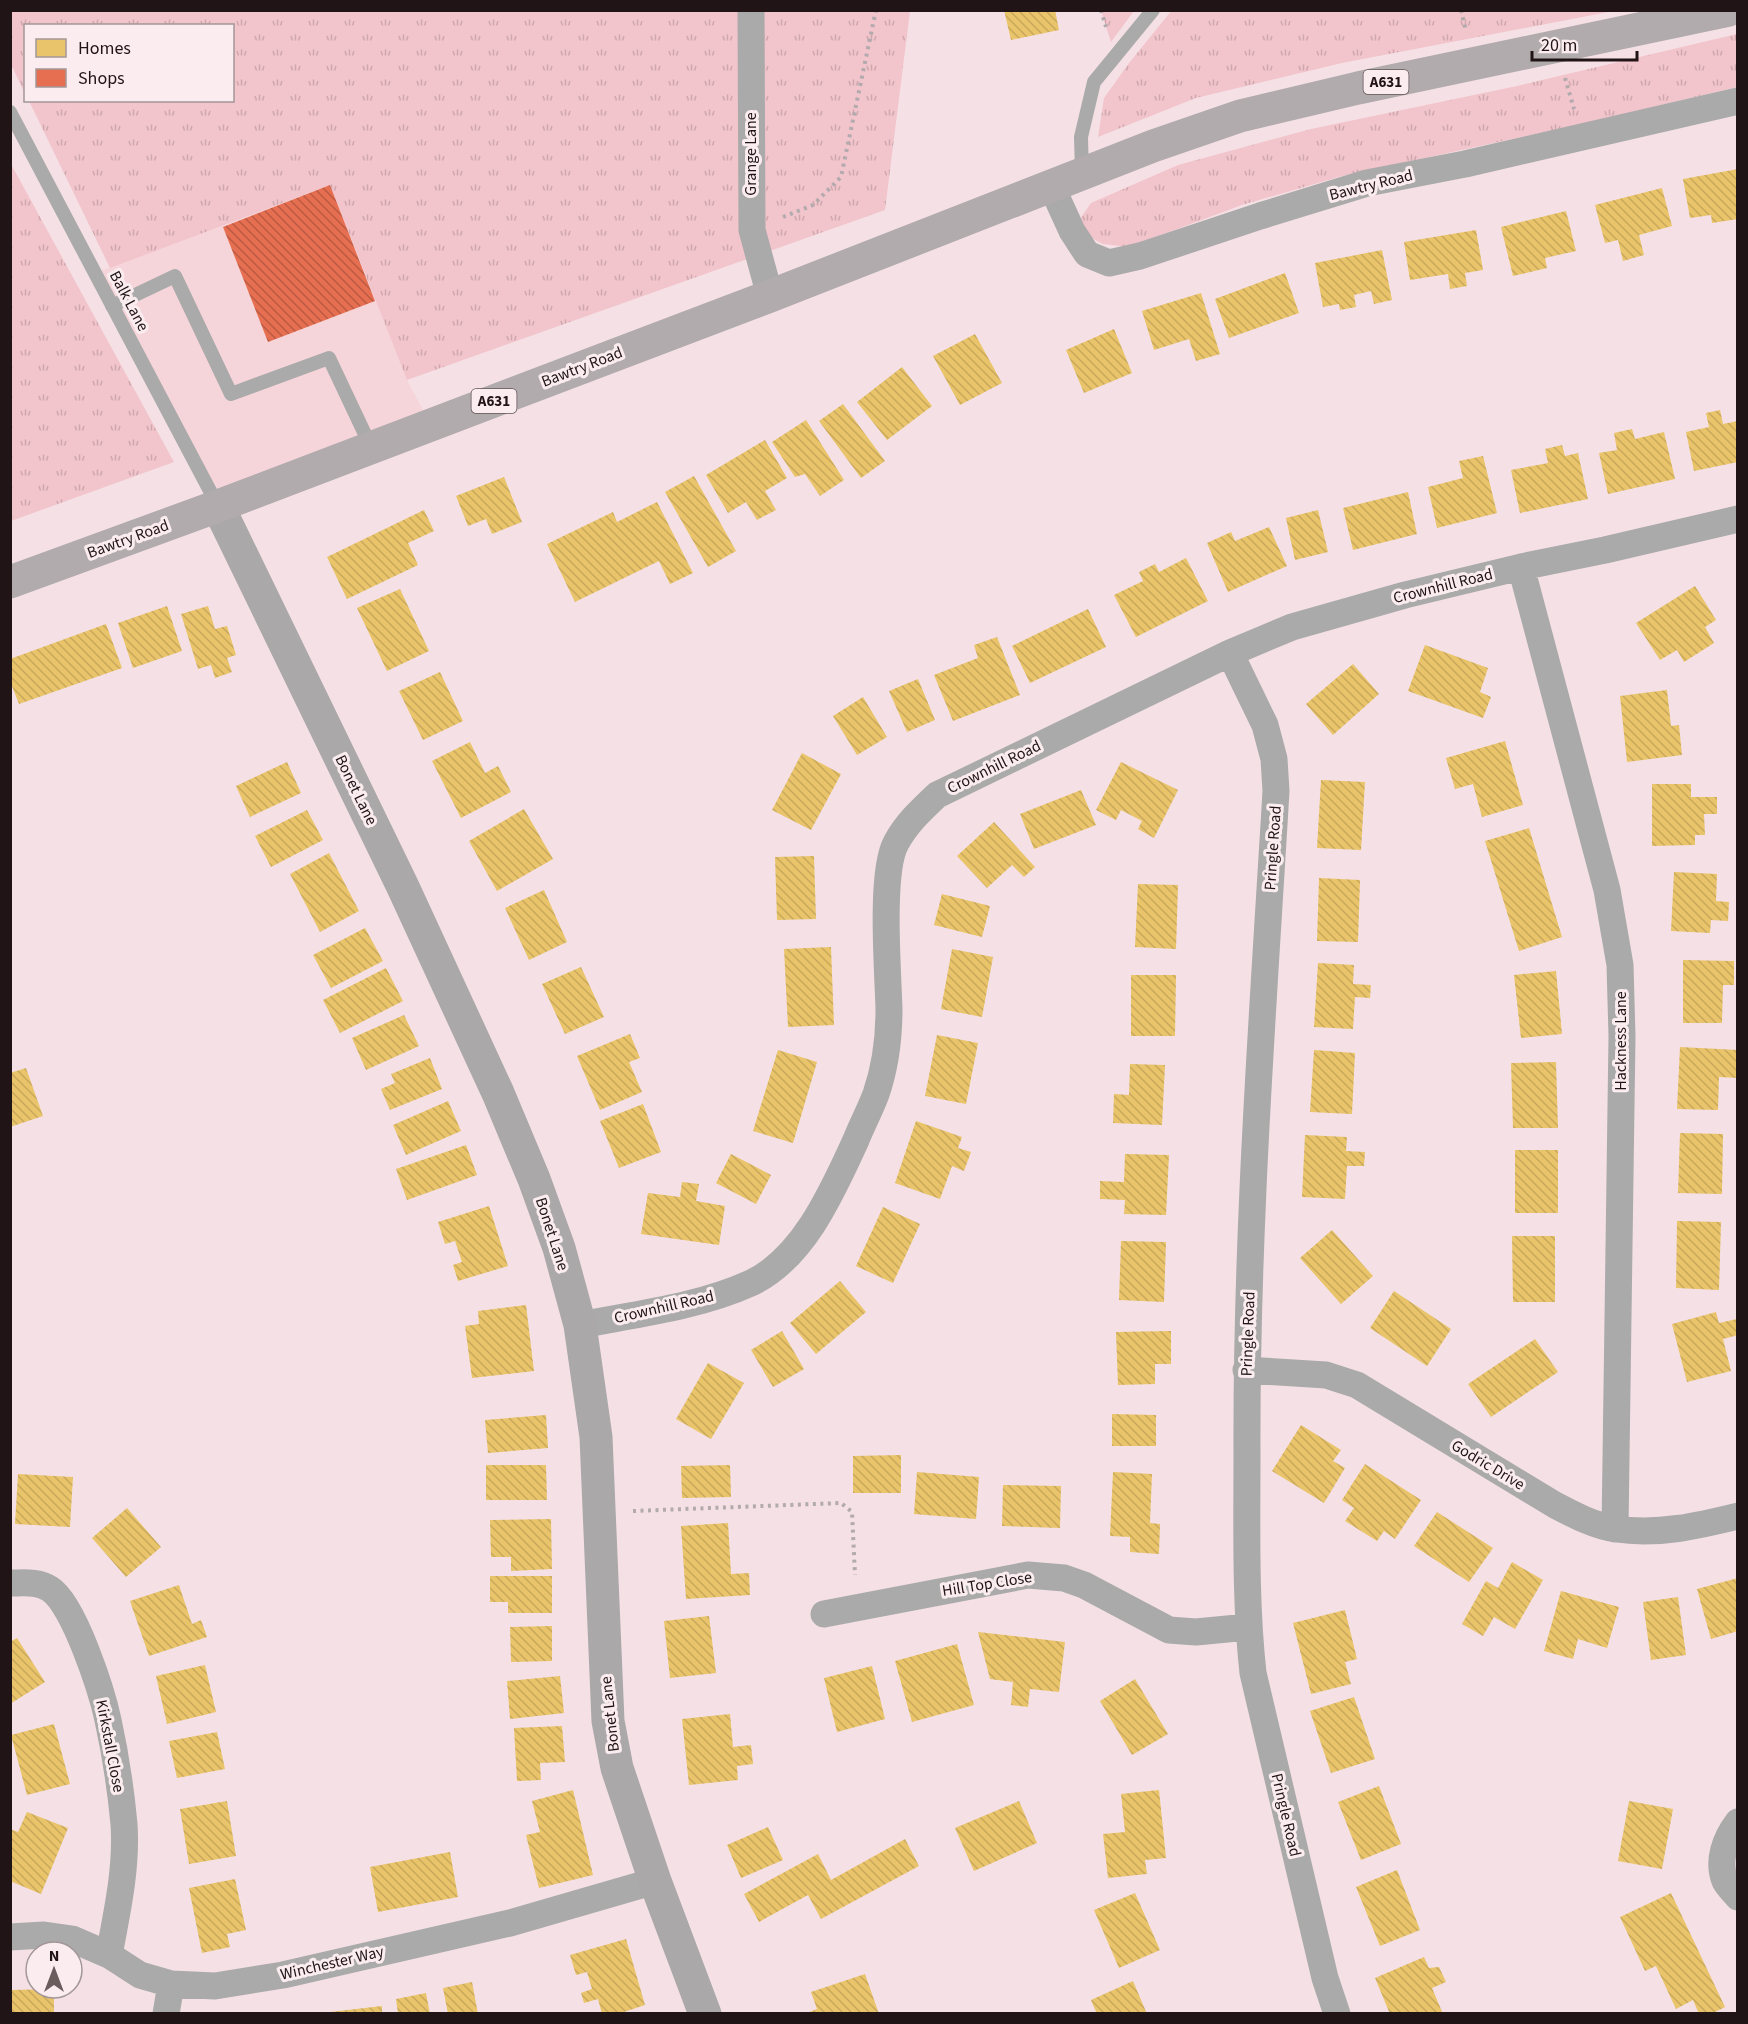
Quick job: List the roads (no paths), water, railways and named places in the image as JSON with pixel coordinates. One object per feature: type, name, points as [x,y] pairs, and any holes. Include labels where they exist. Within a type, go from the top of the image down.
[{"type":"main road","name":"Bawtry Road","points":[[10,582],[218,506],[770,296],[1082,173],[1240,116],[1359,88],[1729,10]]},
{"type":"main road","name":"Bonet Lane","points":[[218,506],[402,885],[498,1093],[538,1189],[559,1248],[580,1325],[596,1437],[608,1721],[616,1768],[655,1881],[705,2013]]},
{"type":"street","name":"Grange Lane","points":[[751,10],[752,230],[770,296]]},
{"type":"street","name":"Bawtry Road","points":[[1051,185],[1072,231],[1087,254],[1109,263],[1140,256],[1367,183],[1465,164],[1737,101]]},
{"type":"street","name":"Crownhill Road","points":[[580,1325],[705,1300],[753,1282],[787,1257],[815,1221],[843,1169],[876,1093],[886,1052],[889,1013],[888,873],[894,845],[913,817],[937,795],[1230,653],[1292,627],[1521,567],[1737,519]]},
{"type":"street","name":"Hackness Lane","points":[[1521,567],[1607,890],[1620,966],[1622,1036],[1615,1528]]},
{"type":"street","name":"Pringle Road","points":[[1230,653],[1265,725],[1274,759],[1276,791],[1260,1063],[1246,1370],[1248,1627],[1253,1673],[1325,1978],[1337,2013]]},
{"type":"street","name":"Godric Drive","points":[[1246,1370],[1326,1375],[1357,1385],[1578,1517],[1615,1528],[1655,1531],[1701,1526],[1737,1516]]},
{"type":"street","name":"Hill Top Close","points":[[824,1614],[1028,1575],[1064,1578],[1084,1585],[1169,1630],[1196,1632],[1248,1627]]},
{"type":"street","name":"Kirkstall Close","points":[[10,1583],[39,1583],[52,1590],[60,1598],[80,1632],[108,1719],[124,1825],[121,1889],[109,1955]]},
{"type":"street","points":[[1737,1822],[1727,1836],[1721,1861],[1726,1882],[1737,1897]]},
{"type":"street","name":"Winchester Way","points":[[10,1937],[45,1935],[72,1939],[109,1955],[140,1975],[171,1984],[215,1986],[283,1975],[510,1923],[655,1881]]},
{"type":"street","points":[[166,2013],[171,1984]]},
{"type":"lane","points":[[1082,173],[1081,137],[1094,82],[1153,10]]},
{"type":"lane","name":"Balk Lane","points":[[10,112],[218,506]]},
{"type":"lane","points":[[112,306],[175,276],[231,394],[329,358],[371,447]]}]
